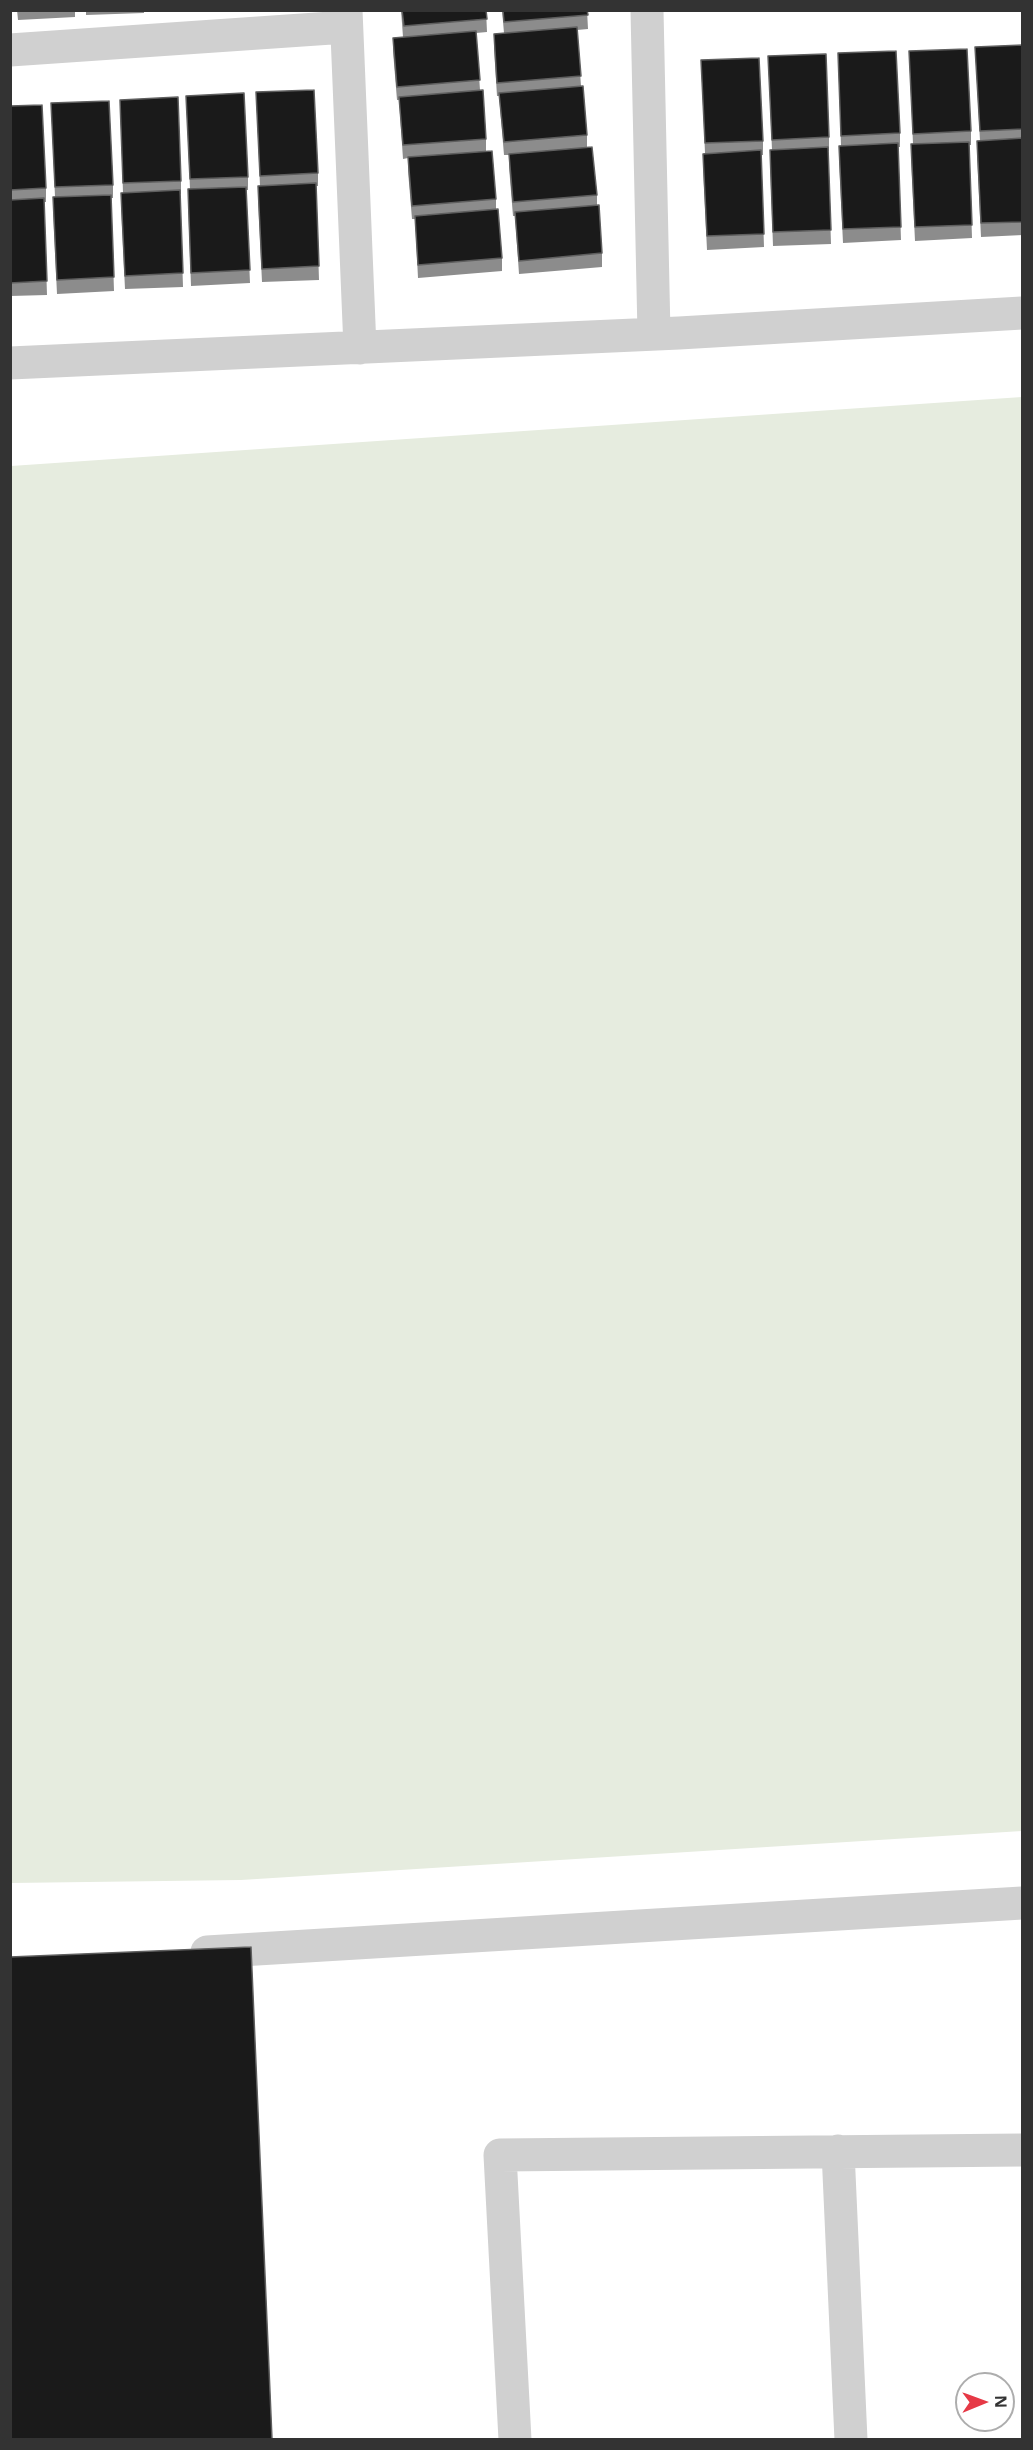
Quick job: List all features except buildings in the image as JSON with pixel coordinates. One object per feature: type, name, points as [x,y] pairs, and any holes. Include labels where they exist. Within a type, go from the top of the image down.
[{"type":"street","points":[[647,10],[654,334]]},
{"type":"street","points":[[10,50],[346,19],[360,348]]},
{"type":"street","points":[[10,363],[654,334],[1023,313]]},
{"type":"street","points":[[175,1954],[1023,1903]]},
{"type":"street","points":[[515,2439],[500,2155],[1023,2150]]},
{"type":"street","points":[[838,2151],[851,2439]]},
{"type":"shaded area","points":[[1022,397],[1022,1831],[241,1880],[11,1883],[11,466]]}]
